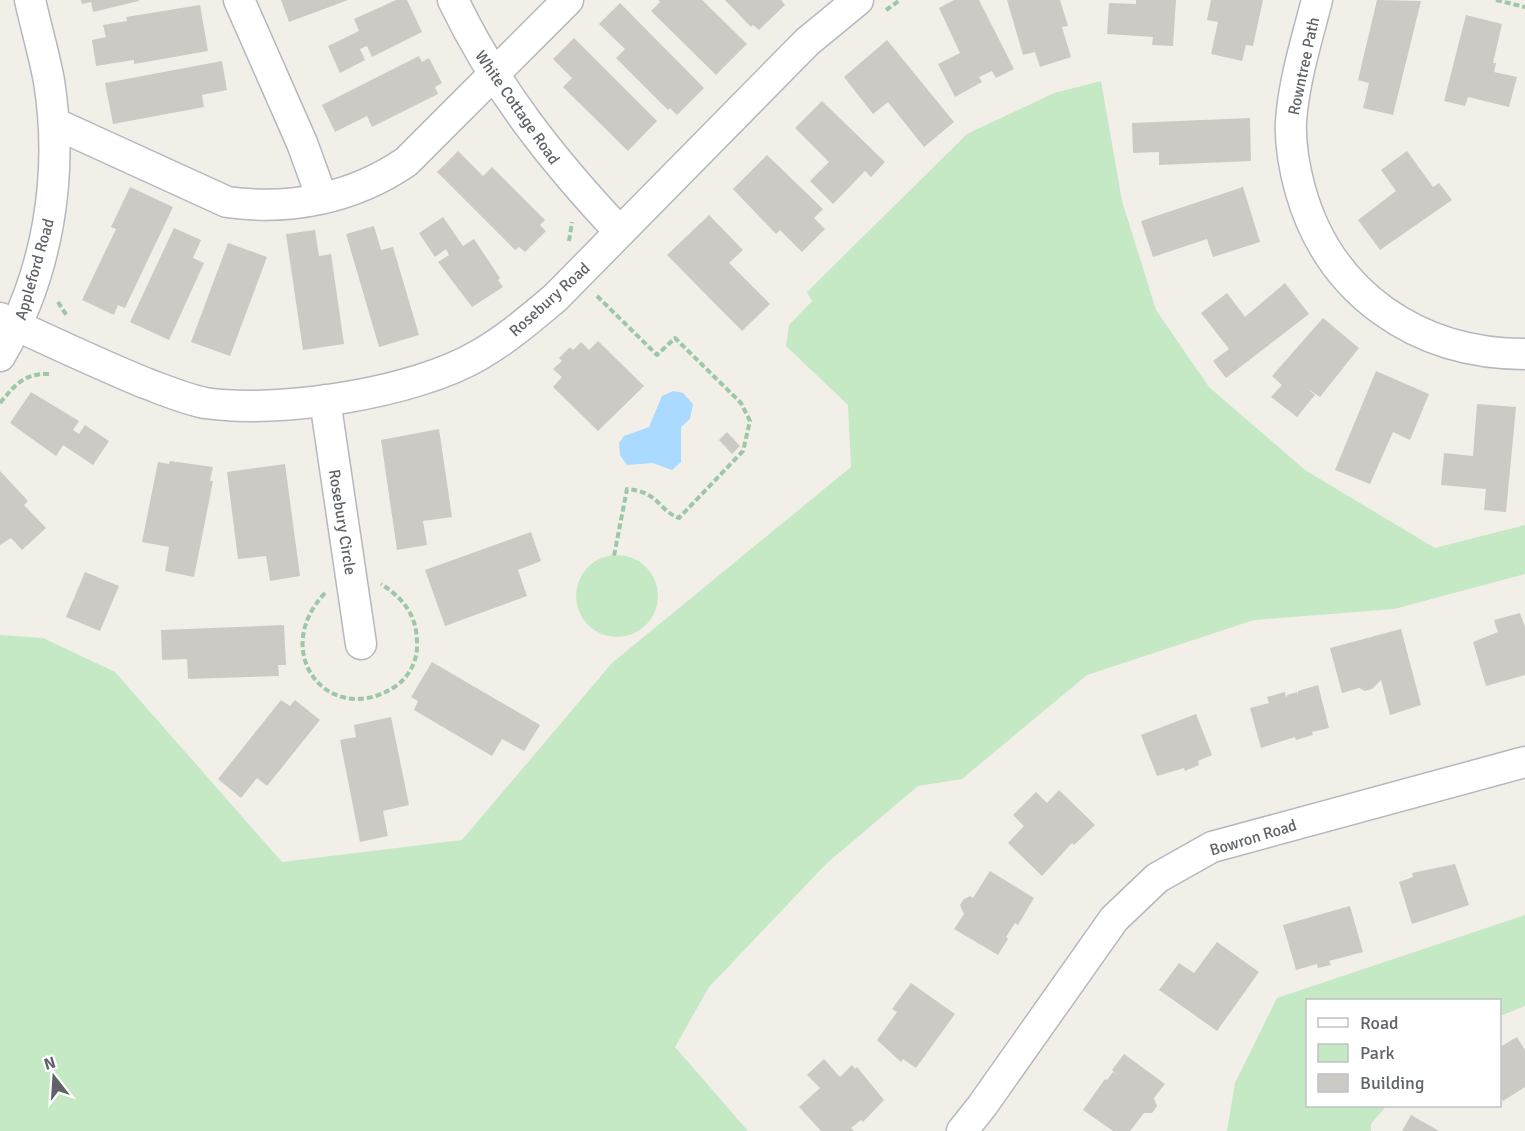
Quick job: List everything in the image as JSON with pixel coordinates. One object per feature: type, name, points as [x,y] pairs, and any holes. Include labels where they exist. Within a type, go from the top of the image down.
[{"type":"street","name":"Appleford Road","points":[[0,357],[9,322],[42,255],[51,210],[54,123],[49,80],[30,0]]},
{"type":"street","points":[[239,0],[302,143],[322,198]]},
{"type":"street","name":"White Cottage Road","points":[[453,0],[494,76],[538,140],[620,232]]},
{"type":"street","points":[[54,123],[227,202],[258,206],[322,198],[354,190],[382,179],[406,162],[568,0]]},
{"type":"street","name":"Rosebury Road","points":[[9,322],[170,392],[205,403],[257,406],[325,400],[394,387],[431,376],[477,356],[516,331],[555,298],[807,42],[858,0]]},
{"type":"street","name":"Rowntree Path","points":[[1317,0],[1294,97],[1291,121],[1292,150],[1305,206],[1332,259],[1377,307],[1400,323],[1464,349],[1497,354],[1525,354]]},
{"type":"street","name":"Rosebury Circle","points":[[325,400],[361,644]]},
{"type":"street","name":"Bowron Road","points":[[962,1131],[1114,919],[1157,878],[1212,848],[1525,762]]},
{"type":"path","points":[[1496,0],[1525,7]]},
{"type":"path","points":[[569,246],[572,224],[570,218]]},
{"type":"path","points":[[594,294],[657,355],[675,338],[741,403],[750,421],[743,450],[680,518],[674,516],[655,498],[627,489],[614,556]]},
{"type":"path","points":[[0,403],[20,380],[36,374],[52,375],[62,346]]},
{"type":"green space","points":[[1101,81],[1122,201],[1156,310],[1209,387],[1305,470],[1435,548],[1525,525],[1525,574],[1394,609],[1254,620],[1087,675],[962,779],[918,786],[827,863],[709,987],[675,1047],[748,1131],[0,1131],[0,635],[43,638],[115,672],[282,862],[462,840],[612,663],[851,467],[848,405],[786,346],[789,325],[812,301],[807,292],[967,134],[1054,93]]},
{"type":"green space","points":[[617,555],[633,559],[646,567],[654,580],[658,596],[654,612],[646,625],[633,633],[617,637],[601,633],[588,625],[580,612],[576,596],[580,580],[588,567],[601,559]]},
{"type":"green space","points":[[1525,915],[1525,1006],[1501,1016],[1501,999],[1306,999],[1306,1107],[1385,1107],[1371,1124],[1371,1131],[1227,1131],[1235,1083],[1277,998]]},
{"type":"water","points":[[673,391],[683,393],[693,404],[690,419],[681,427],[681,462],[672,470],[653,463],[627,465],[620,455],[619,443],[624,436],[649,427],[662,396]]},
{"type":"building","points":[[81,0],[139,1],[93,12],[91,2],[82,4]]},
{"type":"building","points":[[281,0],[348,0],[289,22]]},
{"type":"building","points":[[396,0],[407,0],[422,32],[372,57],[367,46],[360,49],[365,60],[340,73],[328,46],[359,31],[354,19]]},
{"type":"building","points":[[658,0],[702,0],[747,44],[716,75],[651,11],[660,2]]},
{"type":"building","points":[[725,0],[781,0],[785,5],[759,30],[753,25],[751,27]]},
{"type":"building","points":[[954,0],[979,0],[1014,69],[996,78],[992,71],[979,77],[982,82],[955,97],[938,64],[960,53],[939,8]]},
{"type":"building","points":[[1007,0],[1060,0],[1068,26],[1062,27],[1071,57],[1040,67],[1035,52],[1023,55]]},
{"type":"building","points":[[1136,0],[1176,0],[1173,46],[1152,45],[1153,37],[1107,34],[1109,3],[1136,4]]},
{"type":"building","points":[[1211,0],[1263,0],[1253,46],[1246,45],[1242,61],[1211,54],[1218,22],[1207,20]]},
{"type":"building","points":[[1377,0],[1421,1],[1393,115],[1363,108],[1369,83],[1358,80]]},
{"type":"building","points":[[620,3],[704,88],[677,115],[670,108],[668,110],[616,58],[625,49],[599,24]]},
{"type":"building","points":[[200,5],[208,51],[134,64],[134,60],[96,66],[92,40],[106,37],[103,25],[127,21],[126,17]]},
{"type":"building","points":[[1466,15],[1502,24],[1493,63],[1496,63],[1494,72],[1517,77],[1509,107],[1468,97],[1465,106],[1444,101]]},
{"type":"building","points":[[574,38],[657,121],[628,151],[563,87],[572,78],[553,59]]},
{"type":"building","points":[[887,40],[954,122],[924,147],[888,102],[873,114],[844,77]]},
{"type":"building","points":[[419,56],[422,62],[429,58],[442,83],[435,87],[438,94],[372,127],[367,116],[335,132],[322,105]]},
{"type":"building","points":[[222,61],[227,90],[202,95],[204,107],[113,124],[105,83]]},
{"type":"building","points":[[822,101],[885,162],[871,177],[865,171],[833,204],[810,181],[829,162],[795,128]]},
{"type":"building","points":[[1250,118],[1251,161],[1159,165],[1159,152],[1133,153],[1132,123]]},
{"type":"building","points":[[458,151],[483,176],[492,167],[545,220],[540,225],[546,231],[525,252],[519,247],[515,250],[437,172]]},
{"type":"building","points":[[1407,151],[1433,187],[1439,183],[1452,200],[1380,250],[1358,220],[1396,191],[1381,170]]},
{"type":"building","points":[[767,155],[823,209],[814,218],[825,229],[802,252],[780,230],[776,234],[733,189]]},
{"type":"building","points":[[130,187],[173,207],[125,308],[118,305],[114,315],[82,300],[116,229],[111,227]]},
{"type":"building","points":[[1243,187],[1260,242],[1213,257],[1207,239],[1153,257],[1141,221]]},
{"type":"building","points":[[709,215],[743,250],[729,263],[770,304],[742,331],[667,255]]},
{"type":"building","points":[[443,217],[463,246],[474,239],[500,278],[498,280],[503,287],[472,307],[438,262],[449,255],[446,249],[435,257],[419,233]]},
{"type":"building","points":[[374,226],[381,250],[393,247],[419,335],[379,347],[346,234]]},
{"type":"building","points":[[174,228],[201,240],[193,258],[204,263],[169,340],[130,322]]},
{"type":"building","points":[[315,230],[319,256],[331,254],[344,344],[303,350],[286,234]]},
{"type":"building","points":[[228,243],[267,257],[230,356],[191,342]]},
{"type":"building","points":[[1285,283],[1309,314],[1226,378],[1213,361],[1229,349],[1201,313],[1227,293],[1245,317]]},
{"type":"building","points":[[1323,318],[1359,348],[1320,397],[1308,389],[1315,395],[1297,417],[1271,397],[1282,385],[1272,376]]},
{"type":"building","points":[[598,341],[644,386],[598,431],[553,387],[562,377],[553,369],[562,361],[559,358],[570,347],[573,350],[581,342],[589,350]]},
{"type":"building","points":[[1376,371],[1429,394],[1410,440],[1393,432],[1370,484],[1335,470]]},
{"type":"building","points":[[31,392],[79,421],[73,430],[79,434],[85,425],[109,441],[93,465],[63,445],[56,456],[10,423]]},
{"type":"building","points":[[1477,404],[1516,407],[1506,512],[1484,510],[1486,489],[1441,485],[1444,453],[1473,456]]},
{"type":"building","points":[[439,429],[452,517],[423,521],[427,545],[397,550],[381,440]]},
{"type":"building","points":[[727,432],[740,446],[732,454],[719,440]]},
{"type":"building","points":[[170,461],[213,467],[210,481],[213,481],[194,577],[165,571],[169,547],[142,542],[158,462],[169,464]]},
{"type":"building","points":[[285,464],[300,576],[270,581],[266,556],[238,559],[227,472]]},
{"type":"building","points":[[0,471],[28,501],[24,505],[46,528],[22,550],[11,538],[0,545]]},
{"type":"building","points":[[531,532],[541,561],[518,570],[527,596],[445,626],[425,570]]},
{"type":"building","points":[[85,572],[119,586],[100,631],[66,617]]},
{"type":"building","points":[[1520,613],[1525,627],[1525,675],[1486,686],[1473,642],[1498,632],[1494,620]]},
{"type":"building","points":[[284,625],[286,665],[278,665],[279,676],[188,679],[187,659],[162,660],[161,630]]},
{"type":"building","points":[[1401,629],[1421,705],[1390,715],[1381,680],[1372,689],[1365,691],[1359,688],[1342,693],[1330,648]]},
{"type":"building","points":[[432,662],[540,725],[524,751],[502,739],[492,756],[414,710],[418,701],[411,697]]},
{"type":"building","points":[[1318,685],[1329,728],[1312,732],[1313,735],[1296,740],[1295,737],[1261,748],[1250,708],[1269,703],[1267,697],[1285,692],[1286,698],[1287,695],[1297,692],[1298,695],[1298,691]]},
{"type":"building","points":[[281,700],[290,706],[295,700],[320,720],[267,786],[257,778],[241,798],[218,779]]},
{"type":"building","points":[[1196,714],[1212,755],[1198,761],[1199,765],[1185,771],[1184,768],[1157,776],[1141,735]]},
{"type":"building","points":[[391,717],[409,805],[383,811],[388,836],[360,842],[340,740],[356,737],[354,725]]},
{"type":"building","points":[[1059,790],[1095,825],[1074,845],[1072,843],[1042,876],[1008,843],[1024,826],[1013,815],[1036,792],[1047,803]]},
{"type":"building","points":[[1455,864],[1469,905],[1412,924],[1399,882],[1413,877],[1412,873]]},
{"type":"building","points":[[990,871],[1034,898],[1018,925],[1015,923],[1006,937],[1008,939],[998,955],[954,929],[964,914],[960,905],[964,899],[970,896],[973,898]]},
{"type":"building","points":[[1350,906],[1363,952],[1329,961],[1331,965],[1318,968],[1317,964],[1296,970],[1283,925]]},
{"type":"building","points":[[1217,942],[1259,972],[1217,1031],[1159,990],[1179,963],[1194,973]]},
{"type":"building","points":[[911,983],[955,1014],[916,1068],[903,1059],[901,1062],[877,1040],[897,1012],[892,1009]]},
{"type":"building","points":[[1517,1037],[1525,1050],[1525,1087],[1503,1101],[1501,1097],[1501,1046]]},
{"type":"building","points":[[1124,1054],[1165,1084],[1154,1098],[1157,1106],[1152,1113],[1144,1113],[1130,1131],[1113,1131],[1083,1110],[1105,1079],[1107,1080],[1113,1072],[1117,1075],[1112,1070]]},
{"type":"building","points":[[824,1059],[840,1077],[852,1065],[855,1069],[857,1067],[884,1100],[863,1122],[861,1120],[851,1128],[854,1131],[821,1131],[799,1107],[820,1088],[807,1075]]},
{"type":"building","points":[[1411,1115],[1439,1131],[1402,1131]]}]
